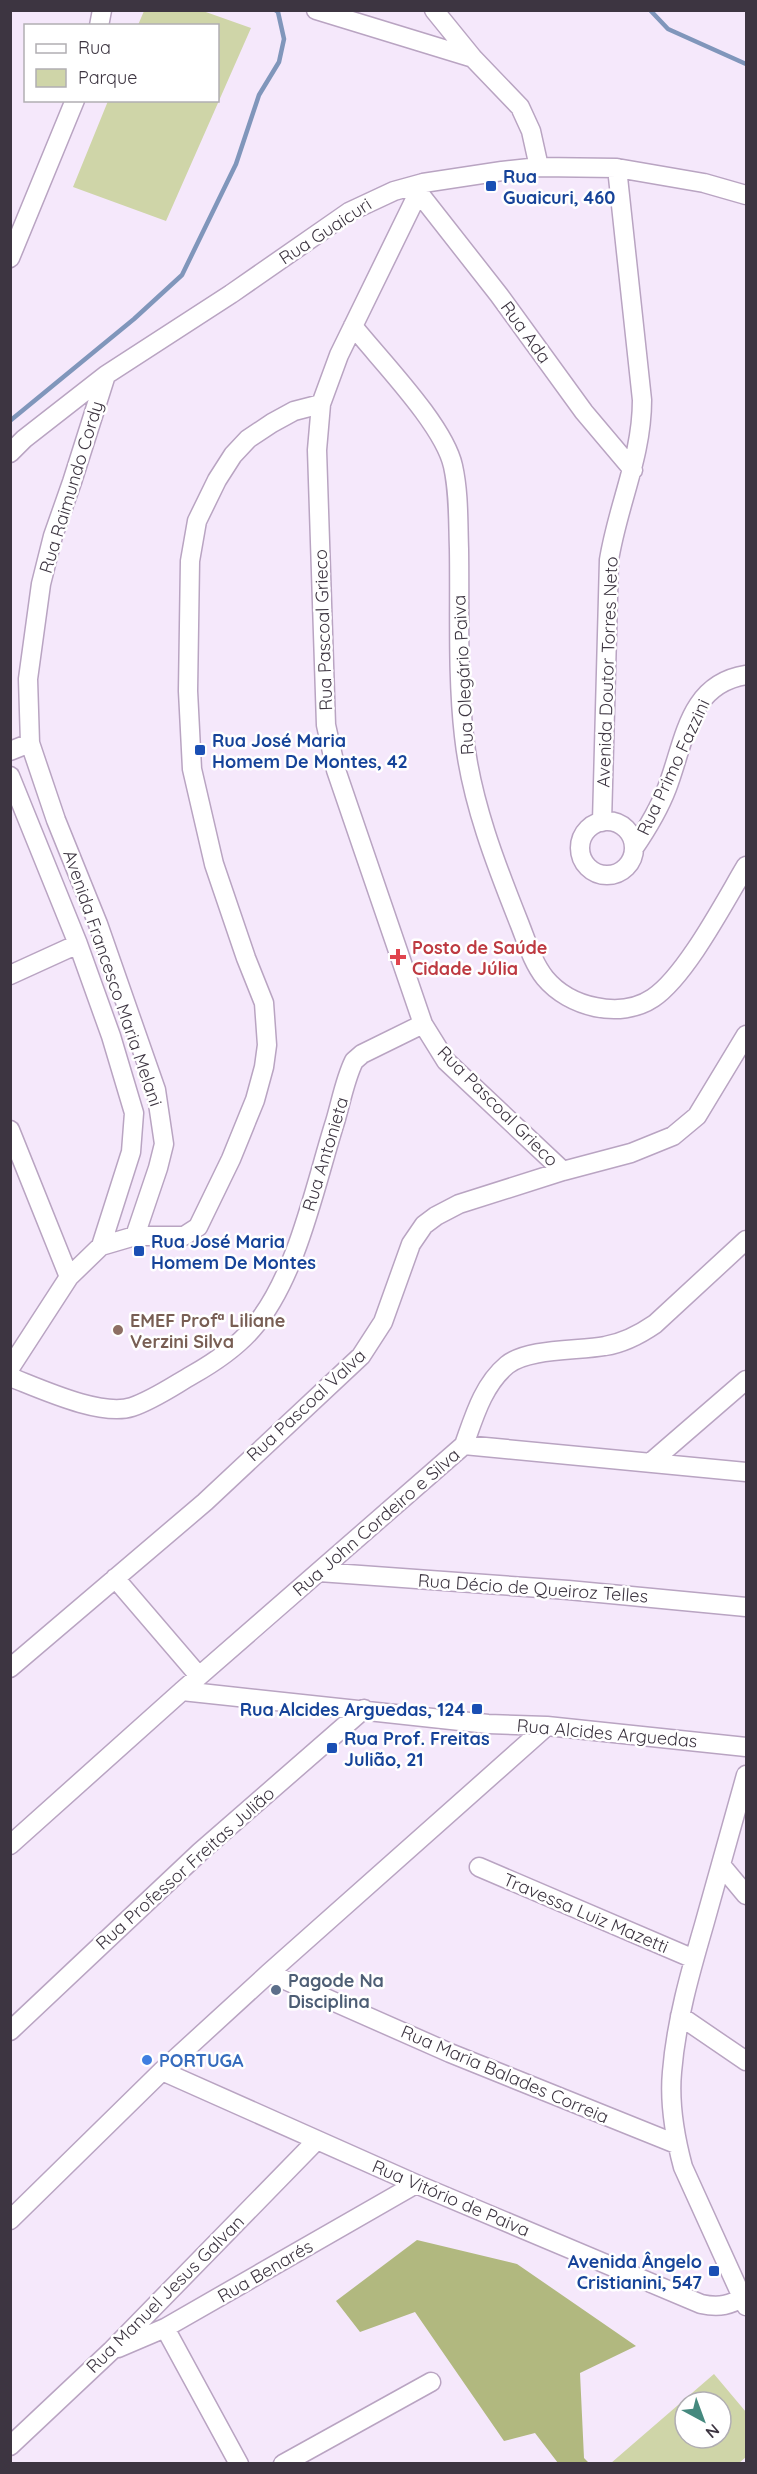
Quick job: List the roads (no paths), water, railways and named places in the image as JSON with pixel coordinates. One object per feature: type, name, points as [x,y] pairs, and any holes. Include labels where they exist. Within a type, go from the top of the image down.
[{"type":"street","points":[[316,10],[473,58]]},
{"type":"street","points":[[434,10],[473,58],[520,107],[531,131],[538,167]]},
{"type":"street","points":[[10,258],[74,102]]},
{"type":"street","name":"Rua Guaicuri","points":[[10,453],[17,438],[106,375],[231,294],[349,212],[394,191],[538,167],[617,168],[704,183],[747,195]]},
{"type":"street","name":"Avenida Doutor Torres Neto","points":[[602,822],[609,560],[613,535],[640,442],[642,399],[617,168]]},
{"type":"street","name":"Rua Pascoal Grieco","points":[[421,188],[339,355],[321,404],[317,450],[326,724],[336,770],[423,1024],[446,1061],[563,1171]]},
{"type":"street","name":"Rua Ada","points":[[421,188],[584,412],[633,470]]},
{"type":"street","name":"Rua Olegário Paiva","points":[[353,326],[435,427],[453,463],[458,509],[461,689],[468,765],[480,812],[511,903],[536,964],[546,979],[558,990],[586,1005],[615,1009],[652,999],[678,974],[747,866]]},
{"type":"street","name":"Rua Raimundo Cordy","points":[[30,743],[28,679],[41,584],[53,536],[106,375]]},
{"type":"street","points":[[10,1368],[69,1277],[101,1246],[135,1236],[184,1236],[198,1227],[206,1215],[255,1100],[267,1045],[264,1003],[214,864],[192,769],[188,680],[192,539],[197,521],[217,480],[233,455],[248,439],[294,411],[321,404]]},
{"type":"street","name":"Rua Primo Fazzini","points":[[634,848],[651,822],[667,789],[698,705],[709,691],[721,682],[747,675]]},
{"type":"street","points":[[10,751],[30,743]]},
{"type":"street","name":"Avenida Francesco Maria Melani","points":[[30,743],[56,820],[98,924],[158,1099],[164,1144],[135,1236]]},
{"type":"street","name":"Avenida Francesco Maria Melani","points":[[10,776],[78,944],[111,1036],[134,1113],[131,1152],[101,1246]]},
{"type":"street","points":[[612,821],[621,825],[633,839],[632,858],[622,870],[608,875],[593,870],[583,858],[581,843],[588,829],[602,822],[612,821]]},
{"type":"street","points":[[10,975],[78,944]]},
{"type":"street","name":"Rua Antonieta","points":[[10,1377],[92,1406],[121,1410],[133,1407],[165,1391],[214,1362],[237,1345],[269,1307],[283,1281],[354,1061],[362,1054],[423,1024]]},
{"type":"street","name":"Rua Pascoal Valva","points":[[10,1668],[205,1502],[361,1356],[383,1322],[411,1244],[424,1225],[459,1204],[563,1171],[631,1153],[673,1136],[687,1126],[702,1108],[747,1035]]},
{"type":"street","points":[[10,1130],[69,1277]]},
{"type":"street","points":[[464,1445],[484,1393],[508,1365],[525,1357],[606,1346],[639,1335],[655,1324],[747,1240]]},
{"type":"street","points":[[650,1463],[747,1380]]},
{"type":"street","name":"Rua John Cordeiro e Silva","points":[[10,1845],[199,1676],[464,1445],[747,1472]]},
{"type":"street","name":"Rua Décio de Queiroz Telles","points":[[320,1572],[568,1590],[747,1607]]},
{"type":"street","points":[[115,1578],[199,1676]]},
{"type":"street","name":"Rua Alcides Arguedas","points":[[182,1691],[488,1724],[546,1726],[747,1747]]},
{"type":"street","name":"Rua Professor Freitas Julião","points":[[10,2031],[200,1852],[364,1709]]},
{"type":"street","points":[[10,2220],[162,2071],[268,1972],[546,1726]]},
{"type":"street","points":[[745,2300],[683,2167],[676,2144],[671,2073],[680,2016],[694,1959],[747,1775]]},
{"type":"street","points":[[721,1865],[747,1896]]},
{"type":"street","name":"Travessa Luiz Mazetti","points":[[479,1867],[694,1959]]},
{"type":"street","name":"Rua Maria Balades Correia","points":[[268,1972],[450,2053],[676,2144]]},
{"type":"street","points":[[680,2016],[747,2061]]},
{"type":"street","name":"Rua Vitório de Paiva","points":[[162,2071],[416,2184],[701,2304],[716,2307],[745,2300]]},
{"type":"street","name":"Rua Manuel Jesus Galvan","points":[[10,2446],[111,2351],[317,2140]]},
{"type":"street","name":"Rua Benarés","points":[[111,2351],[165,2328],[416,2184]]},
{"type":"street","points":[[165,2328],[239,2463]]},
{"type":"street","points":[[283,2463],[431,2382]]},
{"type":"waterway","points":[[11,420],[134,319],[182,275],[236,164],[259,95],[279,62],[284,39],[278,12],[275,10]]},
{"type":"waterway","points":[[650,10],[668,29],[746,64]]},
{"type":"place","name":"Rua Guaicuri, 460","points":[[491,186]]},
{"type":"place","name":"Rua José Maria Homem De Montes, 42","points":[[200,750]]},
{"type":"place","name":"Posto de Saúde Cidade Júlia","points":[[398,957]]},
{"type":"place","name":"Rua José Maria Homem De Montes","points":[[139,1251]]},
{"type":"place","name":"EMEF Profª Liliane Verzini Silva","points":[[118,1330]]},
{"type":"place","name":"Rua Alcides Arguedas, 124","points":[[477,1709]]},
{"type":"place","name":"Rua Prof. Freitas Julião, 21","points":[[332,1748]]},
{"type":"place","name":"Pagode Na Disciplina","points":[[276,1990]]},
{"type":"place","name":"PORTUGA","points":[[147,2060]]},
{"type":"place","name":"Avenida Ângelo Cristianini, 547","points":[[714,2271]]}]
